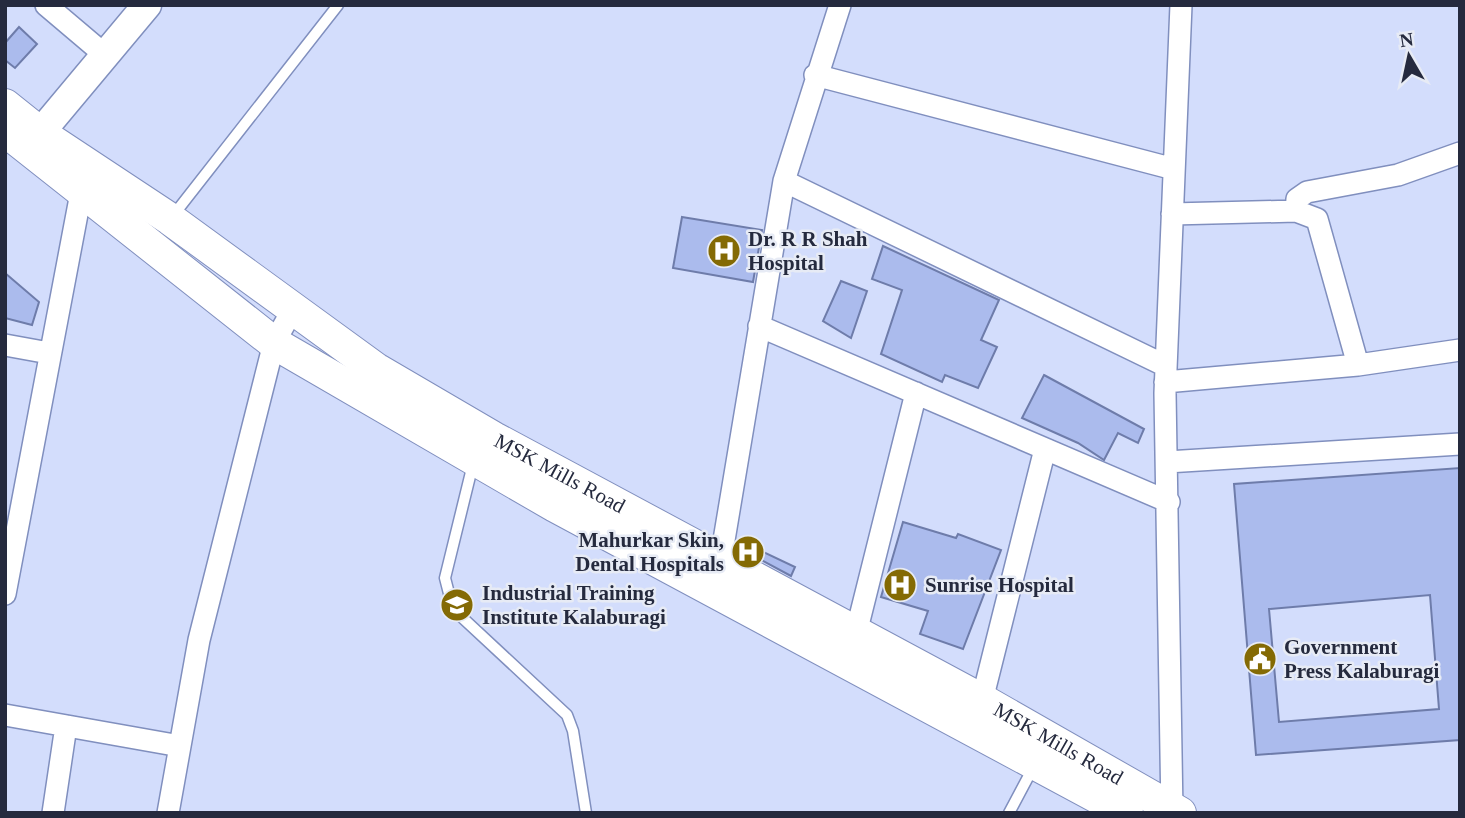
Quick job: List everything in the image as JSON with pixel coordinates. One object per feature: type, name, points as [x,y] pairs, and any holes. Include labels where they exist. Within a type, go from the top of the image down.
[{"type":"main road","name":"MSK Mills Road","points":[[5,105],[25,138],[81,193],[274,343],[555,506],[1127,813]]},
{"type":"main road","name":"MSK Mills Road","points":[[25,138],[170,219],[376,369],[494,438],[982,700],[1175,811]]},
{"type":"street","points":[[46,5],[106,55]]},
{"type":"street","points":[[25,138],[106,55],[147,5]]},
{"type":"street","points":[[715,592],[784,181],[839,5]]},
{"type":"street","points":[[1175,811],[1166,374],[1181,5]]},
{"type":"street","points":[[815,75],[1174,169]]},
{"type":"street","points":[[1296,211],[1300,194],[1398,175],[1460,153]]},
{"type":"street","points":[[784,181],[1166,374],[1358,365],[1460,350]]},
{"type":"street","points":[[5,594],[9,552],[81,193]]},
{"type":"street","points":[[1172,214],[1296,211],[1317,219],[1358,365]]},
{"type":"street","points":[[168,813],[199,640],[274,343],[293,309]]},
{"type":"street","points":[[759,326],[1169,502]]},
{"type":"street","points":[[5,345],[49,353]]},
{"type":"street","points":[[856,633],[916,393]]},
{"type":"street","points":[[1167,462],[1460,444]]},
{"type":"street","points":[[974,731],[1045,449]]},
{"type":"street","points":[[5,715],[180,746]]},
{"type":"street","points":[[53,813],[66,726]]},
{"type":"lane","points":[[170,219],[338,5]]},
{"type":"lane","points":[[474,458],[445,578],[447,594],[453,609],[567,715],[573,731],[586,813]]},
{"type":"lane","points":[[1009,813],[1035,763]]},
{"type":"building","points":[[19,27],[37,44],[15,68],[5,60],[5,43]]},
{"type":"building","points":[[682,217],[762,230],[753,282],[673,268]]},
{"type":"building","points":[[883,246],[999,300],[981,340],[997,347],[978,388],[945,375],[942,382],[881,354],[902,290],[872,279]]},
{"type":"building","points":[[5,273],[39,302],[32,325],[5,318]]},
{"type":"building","points":[[841,281],[867,291],[851,338],[823,321]]},
{"type":"building","points":[[1044,375],[1144,429],[1138,443],[1118,433],[1104,460],[1078,443],[1022,418]]},
{"type":"building","name":"Government Press Kalaburagi","points":[[1460,468],[1460,740],[1256,755],[1234,484]],"holes":[[[1430,595],[1439,709],[1279,722],[1269,609]]]},
{"type":"building","points":[[903,522],[956,538],[958,534],[1001,550],[963,649],[920,634],[928,611],[881,597]]},
{"type":"building","points":[[740,541],[795,567],[791,576],[737,547]]},
{"type":"place","name":"Dr. R R Shah Hospital","points":[[724,251]]},
{"type":"place","name":"Mahurkar Skin, Dental Hospitals","points":[[748,552]]},
{"type":"place","name":"Sunrise Hospital","points":[[900,585]]},
{"type":"place","name":"Industrial Training Institute Kalaburagi","points":[[457,605]]},
{"type":"place","name":"Government Press Kalaburagi","points":[[1260,659]]}]
